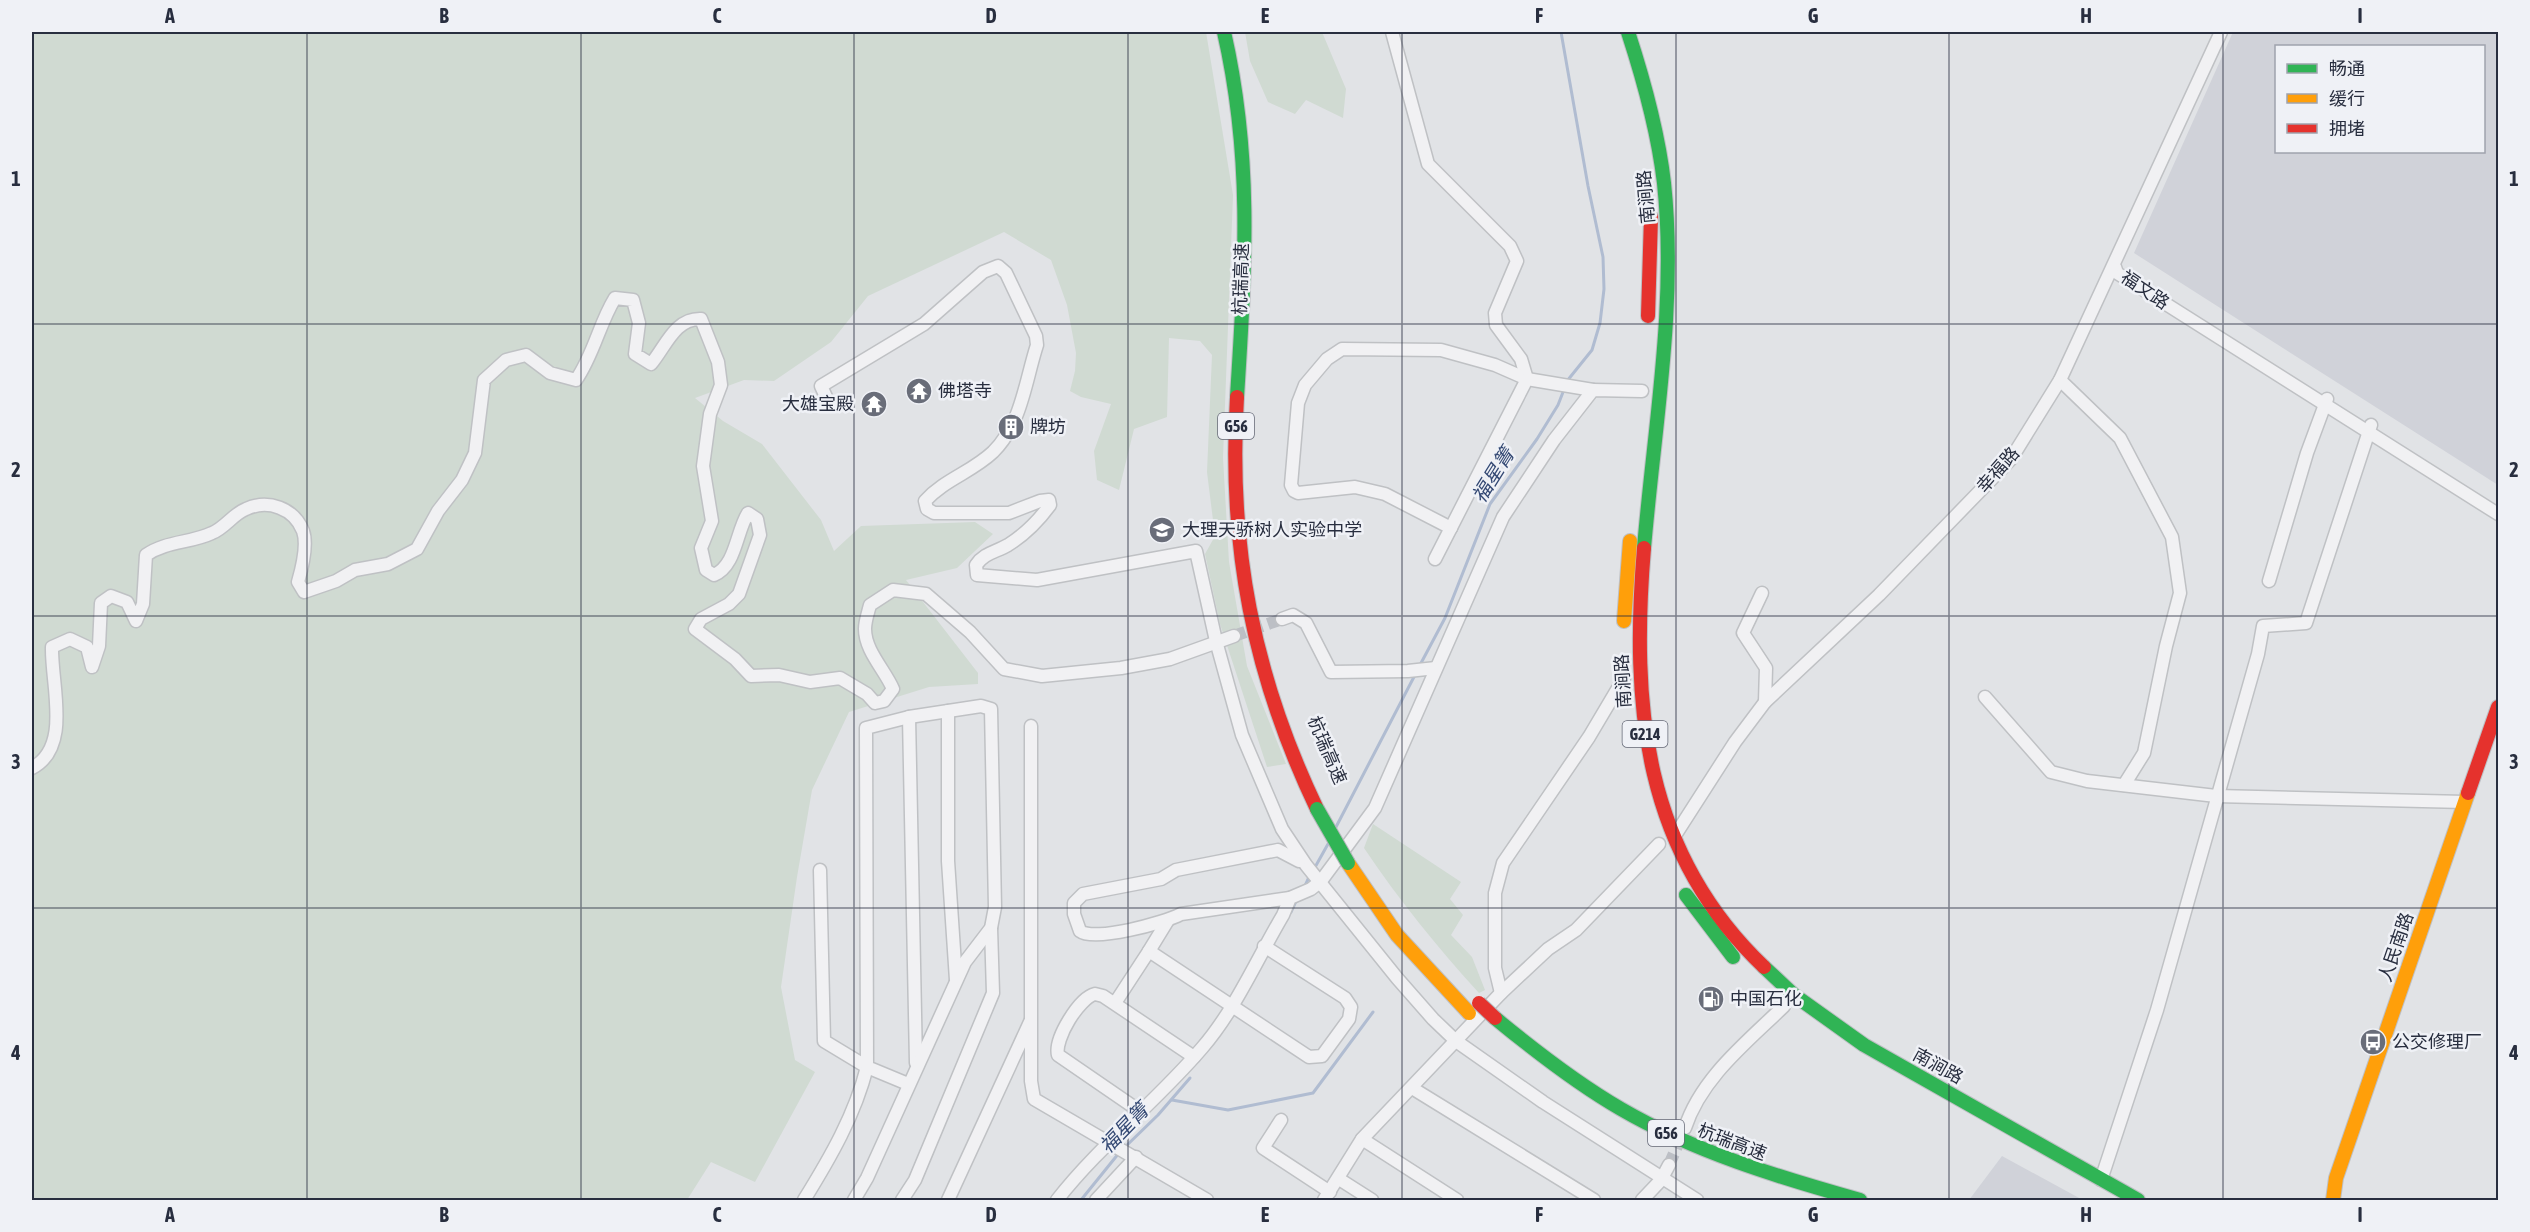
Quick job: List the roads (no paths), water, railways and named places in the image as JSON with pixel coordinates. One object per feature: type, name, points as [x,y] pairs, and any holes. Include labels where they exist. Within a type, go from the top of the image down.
[{"type":"main road","name":"杭瑞高速","points":[[1224,32],[1238,104],[1245,189],[1245,265],[1235,458],[1239,552],[1252,626],[1270,693],[1295,764],[1317,809],[1348,863],[1398,935],[1485,1028]]},
{"type":"main road","name":"南涧路","points":[[1628,32],[1654,130],[1666,206],[1666,283],[1642,586],[1639,663],[1649,760],[1674,839],[1697,883],[1725,923],[1765,967],[1804,1002],[1881,1055],[2138,1200]]},
{"type":"main road","name":"南涧路","points":[[1647,332],[1651,265],[1650,207]]},
{"type":"main road","points":[[1642,391],[1658,393]]},
{"type":"main road","name":"杭瑞高速","points":[[1250,458],[1254,551],[1269,633],[1298,731],[1330,802],[1359,853],[1395,907]]},
{"type":"main road","name":"南涧路","points":[[1624,635],[1631,530]]},
{"type":"main road","name":"南涧路","points":[[1623,663],[1625,699]]},
{"type":"main road","name":"人民南路","points":[[2333,1200],[2336,1178],[2499,707]]},
{"type":"main road","points":[[1652,827],[1667,860]]},
{"type":"main road","points":[[1679,884],[1713,933],[1740,964]]},
{"type":"main road","name":"杭瑞高速","points":[[1417,935],[1495,1018],[1574,1080],[1653,1127],[1721,1158],[1762,1173],[1860,1200]]},
{"type":"main road","name":"杭瑞高速","points":[[1665,1150],[1685,1159]]},
{"type":"street","points":[[1392,32],[1428,164],[1510,246],[1517,261],[1495,313],[1496,325],[1521,359],[1527,379],[1435,559]]},
{"type":"street","name":"幸福路","points":[[1674,839],[1735,742],[1765,702],[1879,595],[2012,459],[2060,380],[2115,267],[2221,32]]},
{"type":"street","points":[[827,399],[821,386],[924,324],[984,272],[998,266],[1006,273],[1036,336],[1037,345],[1019,413],[993,452],[938,487],[926,501],[927,509],[934,513],[1009,513],[1049,500],[1050,505],[1025,532],[1008,545],[982,557],[976,565],[977,575],[1037,580],[1196,551],[1216,641],[1242,735],[1282,829],[1306,865],[1397,978],[1432,1019],[1456,1041],[1661,1180],[1697,1200]]},
{"type":"street","name":"福文路","points":[[2115,267],[2120,267],[2326,402],[2499,504]]},
{"type":"street","points":[[32,768],[39,764],[51,749],[57,730],[52,647],[70,639],[87,647],[92,667],[99,646],[101,603],[111,596],[127,602],[136,621],[143,604],[146,555],[156,548],[213,533],[246,509],[268,503],[291,512],[303,532],[302,566],[298,582],[304,592],[336,581],[355,570],[388,564],[417,549],[438,511],[462,480],[475,453],[484,380],[506,360],[526,355],[550,373],[576,380],[594,349],[603,318],[615,298],[633,300],[639,323],[635,354],[651,364],[677,327],[690,319],[701,319],[710,337],[718,362],[721,385],[710,414],[704,466],[712,521],[701,548],[706,570],[714,576],[722,572],[730,560],[748,513],[758,519],[760,535],[738,594],[729,604],[701,619],[695,629],[735,659],[751,676],[779,675],[810,682],[840,678],[867,694],[875,703],[884,701],[893,689],[874,656],[865,630],[870,605],[893,590],[926,594],[970,632],[1004,669],[1042,676],[1121,668],[1160,661],[1234,636]]},
{"type":"street","points":[[1451,528],[1385,494],[1354,487],[1298,493],[1294,491],[1291,485],[1298,403],[1305,385],[1327,359],[1342,349],[1441,350],[1495,365],[1527,379],[1558,386],[1593,390],[1642,391]]},
{"type":"street","points":[[2060,380],[2120,438],[2172,537],[2180,593],[2166,646],[2144,753],[2124,785]]},
{"type":"street","points":[[1306,865],[1278,850],[1176,870],[1161,879],[1083,894],[1074,903],[1078,928],[1086,935],[1093,936],[1168,920],[1181,914],[1290,898],[1311,889],[1375,808],[1431,669],[1503,517],[1554,440],[1593,390]]},
{"type":"street","points":[[2269,581],[2307,453],[2326,402]]},
{"type":"street","points":[[2101,1180],[2157,1010],[2258,654],[2263,626],[2306,623],[2370,429]]},
{"type":"street","name":"福文路","points":[[2370,429],[2499,514]]},
{"type":"street","points":[[1762,593],[1743,633],[1766,668],[1765,702]]},
{"type":"street","points":[[1282,619],[1293,615],[1306,623],[1331,672],[1431,669]]},
{"type":"street","points":[[1501,993],[1495,968],[1495,893],[1503,863],[1589,737],[1624,678]]},
{"type":"street","points":[[1985,697],[2051,772],[2087,781],[2216,796],[2465,802]]},
{"type":"street","points":[[804,1200],[833,1152],[861,1091],[867,1067],[866,728],[909,717],[981,706],[991,709],[996,907],[991,928],[993,993],[915,1180],[902,1200]]},
{"type":"street","points":[[948,711],[948,861],[956,981]]},
{"type":"street","points":[[909,717],[916,1068]]},
{"type":"street","points":[[1031,726],[1031,1081],[1034,1099],[1207,1200]]},
{"type":"street","points":[[1281,1120],[1263,1148],[1327,1196],[1362,1139],[1501,993],[1548,949],[1576,930],[1659,843]]},
{"type":"street","points":[[820,870],[824,1041],[867,1067],[908,1083]]},
{"type":"street","points":[[1057,1200],[1112,1145],[1213,1035],[1290,898]]},
{"type":"street","points":[[1115,1003],[1168,920]]},
{"type":"street","points":[[854,1200],[867,1178],[908,1083],[965,962],[991,928]]},
{"type":"street","points":[[1149,951],[1313,1058],[1327,1053],[1349,1019],[1351,1007],[1345,998],[1264,946]]},
{"type":"street","points":[[1141,1112],[1062,1060],[1057,1050],[1058,1040],[1086,997],[1098,994],[1115,1003],[1194,1057]]},
{"type":"street","points":[[1685,1128],[1691,1109],[1705,1088],[1739,1049],[1784,1006]]},
{"type":"street","points":[[948,1200],[1031,1018]]},
{"type":"street","points":[[1412,1089],[1594,1200]]},
{"type":"street","points":[[1362,1139],[1457,1200]]},
{"type":"street","points":[[1095,1200],[1133,1155]]},
{"type":"street","points":[[1642,1200],[1661,1180],[1669,1165]]},
{"type":"street","points":[[1339,1179],[1372,1200]]},
{"type":"waterway","name":"福星箐","points":[[1561,32],[1603,257],[1604,289],[1600,323],[1592,350],[1567,381]]},
{"type":"waterway","name":"福星箐","points":[[1420,665],[1445,618],[1490,504],[1537,439],[1558,405],[1565,387]]},
{"type":"waterway","name":"福星箐","points":[[1336,827],[1416,673]]},
{"type":"waterway","name":"福星箐","points":[[1314,869],[1328,844]]},
{"type":"waterway","name":"福星箐","points":[[1304,888],[1310,875]]},
{"type":"waterway","name":"福星箐","points":[[1291,912],[1297,899]]},
{"type":"waterway","points":[[1172,1100],[1228,1110],[1313,1093],[1373,1012]]},
{"type":"waterway","name":"福星箐","points":[[1123,1149],[1158,1115],[1190,1078]]},
{"type":"waterway","name":"福星箐","points":[[1081,1200],[1119,1153]]},
{"type":"tunnel","points":[[1234,636],[1282,619]]},
{"type":"tunnel","points":[[1669,1165],[1682,1135]]},
{"type":"place","name":"佛塔寺","points":[[919,391]]},
{"type":"place","name":"大雄宝殿","points":[[874,404]]},
{"type":"place","name":"牌坊","points":[[1011,427]]},
{"type":"place","name":"大理天骄树人实验中学","points":[[1162,530]]},
{"type":"place","name":"中国石化","points":[[1711,999]]},
{"type":"place","name":"公交修理厂","points":[[2373,1042]]}]
